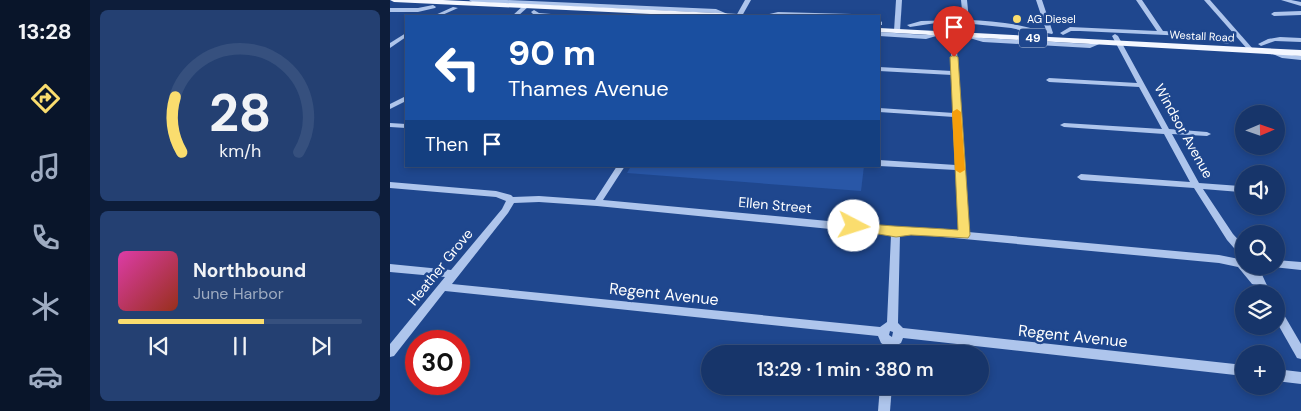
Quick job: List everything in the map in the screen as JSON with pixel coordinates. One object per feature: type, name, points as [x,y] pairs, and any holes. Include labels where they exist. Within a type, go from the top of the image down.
[{"type":"main road","points":[[394,0],[457,6],[711,15]]},
{"type":"main road","points":[[390,5],[437,4],[448,1],[457,6]]},
{"type":"main road","points":[[526,7],[534,12],[598,15]]},
{"type":"main road","name":"Westall Road","points":[[897,28],[913,24],[1063,33],[1173,46],[1247,47],[1264,42],[1301,46]]},
{"type":"main road","name":"Westall Road","points":[[880,25],[968,36],[1101,42],[1149,38],[1228,43],[1270,51],[1301,53]]},
{"type":"main road","points":[[1124,52],[1140,48],[1173,46]]},
{"type":"street","points":[[437,15],[471,0],[526,7],[628,6],[716,11],[726,15]]},
{"type":"street","points":[[628,6],[633,0]]},
{"type":"street","points":[[739,15],[748,0]]},
{"type":"street","points":[[897,28],[899,0]]},
{"type":"street","points":[[964,0],[966,23]]},
{"type":"street","points":[[1039,0],[1050,33]]},
{"type":"street","points":[[1140,0],[1160,33]]},
{"type":"street","points":[[1207,0],[1247,47]]},
{"type":"street","points":[[1284,0],[1301,4]]},
{"type":"street","points":[[390,10],[418,10],[437,4]]},
{"type":"street","points":[[648,8],[657,12]]},
{"type":"street","points":[[534,12],[537,15]]},
{"type":"street","points":[[1274,14],[1301,13]]},
{"type":"street","points":[[770,15],[814,15]]},
{"type":"street","name":"Westall Road","points":[[913,24],[929,21],[1018,26],[1037,32]]},
{"type":"street","name":"Westall Road","points":[[1063,33],[1070,29],[1080,29],[1209,35],[1228,43]]},
{"type":"street","name":"Westall Road","points":[[1127,31],[1149,38]]},
{"type":"street","name":"Westall Road","points":[[880,34],[926,37],[941,33]]},
{"type":"street","points":[[953,34],[964,235]]},
{"type":"street","points":[[390,46],[405,36]]},
{"type":"street","name":"Windsor Avenue","points":[[1117,40],[1196,185],[1235,247]]},
{"type":"street","name":"Westall Road","points":[[1264,42],[1301,40]]},
{"type":"street","points":[[1270,51],[1282,56],[1301,58]]},
{"type":"street","points":[[880,68],[954,73]]},
{"type":"street","points":[[1049,80],[1142,85]]},
{"type":"street","points":[[392,104],[405,98]]},
{"type":"street","points":[[880,110],[957,115]]},
{"type":"street","points":[[390,125],[405,126]]},
{"type":"street","points":[[1064,125],[1207,134]]},
{"type":"street","points":[[880,163],[960,168]]},
{"type":"street","points":[[597,203],[620,167]]},
{"type":"street","points":[[1081,177],[1235,189]]},
{"type":"street","name":"Ellen Street","points":[[390,186],[496,194],[508,196],[511,200],[538,198],[881,229],[896,232],[911,231],[964,235],[1235,260]]},
{"type":"street","name":"Heather Grove","points":[[390,352],[505,211],[511,200]]},
{"type":"street","points":[[890,345],[896,232]]},
{"type":"street","points":[[1285,265],[1301,266]]},
{"type":"street","points":[[390,268],[453,274]]},
{"type":"street","name":"Windsor Avenue","points":[[1252,275],[1260,285]]},
{"type":"street","name":"Regent Avenue","points":[[443,287],[1235,370]]},
{"type":"street","points":[[1285,326],[1301,354]]},
{"type":"street","points":[[1285,376],[1301,378]]},
{"type":"street","points":[[884,411],[885,395]]},
{"type":"shaded area","points":[[630,167],[864,167],[861,191],[627,173]]},
{"type":"slow traffic","points":[[957,112],[960,170]]},
{"type":"place","name":"AG Diesel","points":[[1017,19]]},
{"type":"route","points":[[854,226],[896,232],[911,231],[964,235],[954,57]]}]
